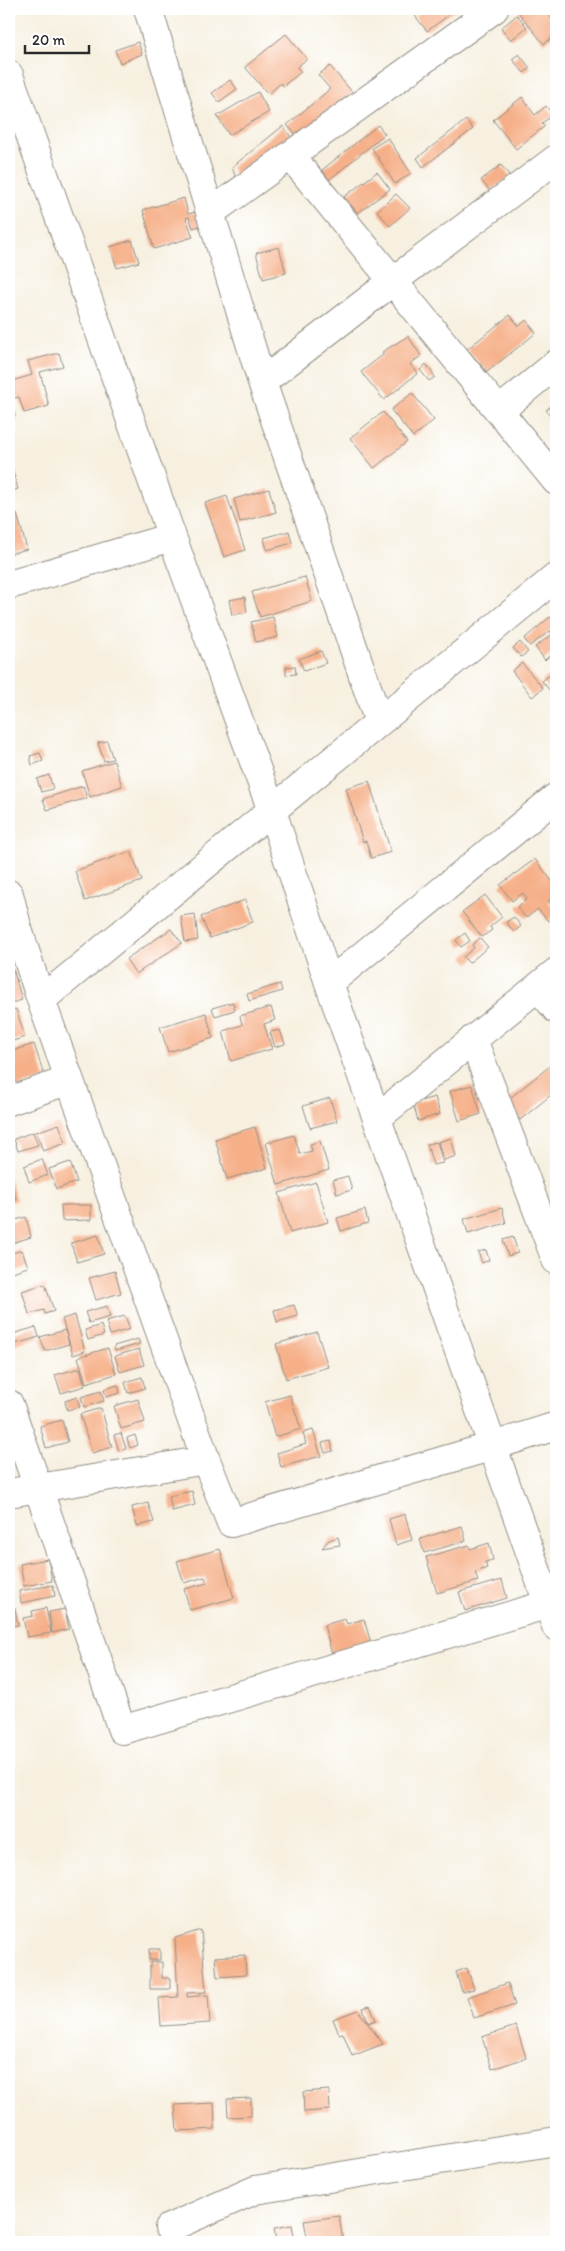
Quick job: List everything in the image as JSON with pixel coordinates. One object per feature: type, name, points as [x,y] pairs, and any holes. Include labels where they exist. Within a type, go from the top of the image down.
[{"type":"street","points":[[148,9],[262,382],[379,722]]},
{"type":"street","points":[[210,213],[494,9]]},
{"type":"street","points":[[9,75],[172,537],[272,811],[376,1118],[554,1611],[122,1730],[9,1404]]},
{"type":"street","points":[[290,156],[556,481]]},
{"type":"street","points":[[262,382],[556,159]]},
{"type":"street","points":[[499,411],[556,364]]},
{"type":"street","points":[[9,585],[172,537]]},
{"type":"street","points":[[41,1000],[556,577]]},
{"type":"street","points":[[329,983],[556,797]]},
{"type":"street","points":[[9,894],[13,927],[206,1460],[231,1522],[556,1426]]},
{"type":"street","points":[[376,1118],[547,979],[556,1009]]},
{"type":"street","points":[[473,1039],[556,1260]]},
{"type":"street","points":[[9,1101],[69,1080]]},
{"type":"street","points":[[9,1493],[206,1460]]},
{"type":"street","points":[[169,2228],[256,2190],[556,2141]]},
{"type":"building","points":[[425,9],[457,9],[427,31],[415,16]]},
{"type":"building","points":[[522,9],[544,9],[556,24],[556,34],[544,44],[518,12]]},
{"type":"building","points":[[517,15],[527,27],[511,40],[501,28]]},
{"type":"building","points":[[286,34],[307,59],[297,67],[301,72],[283,86],[281,83],[268,94],[245,67]]},
{"type":"building","points":[[138,42],[142,54],[120,63],[115,50]]},
{"type":"building","points":[[519,54],[530,68],[524,73],[512,59]]},
{"type":"building","points":[[330,66],[353,93],[299,138],[287,125],[330,89],[318,75]]},
{"type":"building","points":[[230,80],[237,89],[219,102],[212,93]]},
{"type":"building","points":[[258,92],[269,112],[229,135],[217,116]]},
{"type":"building","points":[[522,97],[535,115],[546,106],[553,115],[542,123],[545,126],[516,149],[493,120]]},
{"type":"building","points":[[466,120],[473,129],[423,167],[417,158]]},
{"type":"building","points":[[378,125],[385,134],[329,180],[322,170]]},
{"type":"building","points":[[283,126],[294,141],[238,184],[232,167]]},
{"type":"building","points":[[388,138],[411,173],[395,184],[372,148]]},
{"type":"building","points":[[501,165],[510,176],[490,191],[481,180]]},
{"type":"building","points":[[377,172],[390,189],[358,213],[344,197]]},
{"type":"building","points":[[396,194],[410,208],[390,226],[377,211]]},
{"type":"building","points":[[184,198],[188,214],[195,212],[200,226],[193,228],[189,217],[186,218],[193,237],[154,249],[143,210]]},
{"type":"building","points":[[132,240],[139,262],[117,268],[110,247]]},
{"type":"building","points":[[279,247],[286,273],[263,279],[256,253]]},
{"type":"building","points":[[510,315],[519,326],[526,320],[536,333],[487,372],[467,349]]},
{"type":"building","points":[[408,336],[421,356],[410,364],[418,373],[384,400],[361,372],[384,354],[382,352]]},
{"type":"building","points":[[59,353],[63,366],[40,372],[49,406],[24,413],[19,397],[11,399],[15,416],[9,418],[9,382],[32,375],[28,361]]},
{"type":"building","points":[[426,364],[435,377],[429,381],[420,370]]},
{"type":"building","points":[[412,393],[434,420],[413,437],[391,410]]},
{"type":"building","points":[[554,404],[556,406],[556,422],[546,410]]},
{"type":"building","points":[[383,412],[407,442],[374,468],[350,438]]},
{"type":"building","points":[[9,458],[18,489],[9,492]]},
{"type":"building","points":[[269,489],[276,512],[240,522],[234,499]]},
{"type":"building","points":[[227,496],[245,550],[224,557],[205,503]]},
{"type":"building","points":[[17,514],[27,549],[9,554],[9,516]]},
{"type":"building","points":[[289,531],[292,543],[267,550],[264,538]]},
{"type":"building","points":[[305,577],[312,601],[260,617],[252,592]]},
{"type":"building","points":[[245,597],[247,612],[232,615],[229,600]]},
{"type":"building","points":[[273,617],[278,637],[256,642],[251,622]]},
{"type":"building","points":[[550,617],[556,625],[556,639],[550,631],[530,646],[524,639]]},
{"type":"building","points":[[551,635],[556,642],[556,650],[545,660],[535,647]]},
{"type":"building","points":[[520,642],[528,652],[521,657],[513,648]]},
{"type":"building","points":[[321,651],[326,663],[304,671],[299,659]]},
{"type":"building","points":[[522,663],[543,688],[532,697],[512,671]]},
{"type":"building","points":[[295,666],[296,674],[286,675],[286,667]]},
{"type":"building","points":[[556,670],[556,698],[542,681]]},
{"type":"building","points":[[107,741],[113,759],[104,761],[98,743]]},
{"type":"building","points":[[40,753],[43,761],[32,765],[30,756]]},
{"type":"building","points":[[114,761],[122,786],[90,797],[82,771]]},
{"type":"building","points":[[49,775],[53,789],[41,792],[37,779]]},
{"type":"building","points":[[369,781],[391,852],[371,858],[366,841],[363,842],[346,788]]},
{"type":"building","points":[[83,786],[87,798],[47,810],[43,799]]},
{"type":"building","points":[[131,851],[142,881],[85,901],[75,871]]},
{"type":"building","points":[[535,859],[556,886],[556,899],[554,896],[548,901],[556,911],[556,915],[548,921],[538,909],[526,918],[517,907],[527,899],[523,893],[512,901],[500,885]]},
{"type":"building","points":[[485,895],[502,917],[490,927],[492,930],[482,937],[462,912]]},
{"type":"building","points":[[245,900],[253,922],[210,938],[201,917]]},
{"type":"building","points":[[195,914],[198,940],[185,942],[181,916]]},
{"type":"building","points":[[514,917],[521,926],[514,932],[506,922]]},
{"type":"building","points":[[171,929],[182,943],[136,974],[126,959]]},
{"type":"building","points":[[465,933],[470,941],[461,947],[456,940]]},
{"type":"building","points":[[480,938],[488,947],[469,963],[463,957],[474,948],[472,945]]},
{"type":"building","points":[[13,969],[22,1000],[9,1004],[9,970]]},
{"type":"building","points":[[280,984],[282,991],[249,1001],[247,994]]},
{"type":"building","points":[[233,1002],[235,1010],[215,1016],[212,1008]]},
{"type":"building","points":[[271,1007],[275,1020],[264,1024],[272,1049],[231,1061],[223,1031],[242,1025],[240,1016]]},
{"type":"building","points":[[16,1009],[25,1037],[13,1041],[9,1029],[9,1011]]},
{"type":"building","points":[[206,1013],[213,1038],[168,1052],[160,1027]]},
{"type":"building","points":[[280,1030],[285,1044],[275,1047],[270,1032]]},
{"type":"building","points":[[34,1044],[45,1078],[14,1088],[9,1071],[16,1068],[11,1051]]},
{"type":"building","points":[[556,1061],[556,1091],[520,1120],[505,1102]]},
{"type":"building","points":[[472,1085],[481,1114],[459,1121],[450,1091]]},
{"type":"building","points":[[435,1097],[440,1114],[418,1121],[413,1103]]},
{"type":"building","points":[[330,1098],[337,1121],[310,1128],[303,1106]]},
{"type":"building","points":[[59,1124],[66,1143],[43,1151],[36,1132]]},
{"type":"building","points":[[255,1127],[267,1168],[227,1179],[215,1139]]},
{"type":"building","points":[[33,1132],[38,1145],[18,1151],[14,1139]]},
{"type":"building","points":[[294,1135],[300,1154],[312,1151],[310,1144],[320,1141],[329,1170],[278,1185],[266,1143]]},
{"type":"building","points":[[451,1138],[456,1156],[444,1160],[438,1142]]},
{"type":"building","points":[[437,1142],[443,1163],[433,1165],[427,1144]]},
{"type":"building","points":[[42,1159],[48,1175],[29,1182],[24,1166]]},
{"type":"building","points":[[70,1162],[77,1182],[56,1189],[49,1169]]},
{"type":"building","points":[[348,1176],[352,1190],[337,1194],[333,1180]]},
{"type":"building","points":[[9,1179],[17,1200],[9,1203]]},
{"type":"building","points":[[316,1182],[328,1222],[290,1233],[279,1193]]},
{"type":"building","points":[[61,1205],[91,1205],[91,1220],[62,1221]]},
{"type":"building","points":[[502,1208],[506,1223],[468,1234],[464,1219]]},
{"type":"building","points":[[365,1210],[368,1223],[341,1231],[337,1218]]},
{"type":"building","points":[[26,1217],[31,1237],[9,1244],[9,1222]]},
{"type":"building","points":[[98,1235],[104,1254],[77,1262],[71,1243]]},
{"type":"building","points":[[513,1237],[518,1253],[508,1256],[503,1240]]},
{"type":"building","points":[[22,1250],[28,1267],[9,1273],[9,1254]]},
{"type":"building","points":[[486,1250],[489,1260],[482,1263],[478,1252]]},
{"type":"building","points":[[115,1271],[121,1293],[96,1300],[89,1278]]},
{"type":"building","points":[[45,1284],[54,1311],[45,1314],[44,1310],[29,1314],[22,1291]]},
{"type":"building","points":[[294,1305],[298,1316],[277,1322],[274,1310]]},
{"type":"building","points":[[107,1306],[110,1317],[89,1323],[85,1312]]},
{"type":"building","points":[[75,1315],[85,1351],[73,1355],[62,1319]]},
{"type":"building","points":[[125,1316],[130,1329],[110,1335],[106,1321]]},
{"type":"building","points":[[101,1325],[104,1335],[88,1340],[85,1330]]},
{"type":"building","points":[[36,1327],[39,1337],[9,1346],[9,1335]]},
{"type":"building","points":[[65,1330],[69,1344],[45,1351],[40,1337]]},
{"type":"building","points":[[317,1332],[328,1367],[286,1379],[276,1344]]},
{"type":"building","points":[[138,1339],[140,1344],[115,1351],[114,1346]]},
{"type":"building","points":[[108,1348],[116,1374],[86,1383],[78,1357]]},
{"type":"building","points":[[139,1349],[144,1365],[120,1372],[115,1356]]},
{"type":"building","points":[[80,1368],[85,1386],[61,1393],[55,1375]]},
{"type":"building","points":[[142,1377],[145,1388],[128,1393],[125,1382]]},
{"type":"building","points":[[118,1385],[120,1393],[106,1397],[104,1389]]},
{"type":"building","points":[[101,1391],[104,1401],[84,1407],[81,1397]]},
{"type":"building","points":[[290,1395],[301,1429],[275,1437],[265,1402]]},
{"type":"building","points":[[77,1397],[80,1407],[67,1410],[65,1401]]},
{"type":"building","points":[[138,1399],[145,1422],[121,1429],[114,1406]]},
{"type":"building","points":[[101,1408],[112,1447],[92,1453],[80,1414]]},
{"type":"building","points":[[62,1420],[68,1442],[46,1448],[40,1426]]},
{"type":"building","points":[[313,1430],[321,1456],[281,1467],[277,1453],[306,1444],[303,1433]]},
{"type":"building","points":[[121,1433],[126,1449],[119,1451],[114,1435]]},
{"type":"building","points":[[135,1435],[138,1445],[130,1448],[127,1438]]},
{"type":"building","points":[[331,1441],[333,1451],[325,1453],[322,1443]]},
{"type":"building","points":[[192,1491],[195,1505],[172,1511],[169,1496]]},
{"type":"building","points":[[148,1503],[154,1522],[137,1526],[132,1507]]},
{"type":"building","points":[[405,1514],[412,1540],[396,1545],[389,1519]]},
{"type":"building","points":[[462,1526],[466,1541],[424,1553],[420,1539]]},
{"type":"building","points":[[338,1537],[340,1545],[322,1548],[329,1540]]},
{"type":"building","points":[[489,1543],[493,1560],[485,1562],[487,1568],[475,1572],[478,1581],[437,1593],[426,1557],[469,1545],[470,1549]]},
{"type":"building","points":[[220,1549],[234,1598],[190,1610],[184,1589],[207,1583],[205,1577],[184,1583],[177,1561]]},
{"type":"building","points":[[48,1559],[52,1581],[24,1586],[20,1564]]},
{"type":"building","points":[[502,1580],[507,1598],[465,1611],[459,1592]]},
{"type":"building","points":[[53,1585],[55,1596],[21,1603],[19,1591]]},
{"type":"building","points":[[15,1608],[18,1625],[9,1627],[9,1610]]},
{"type":"building","points":[[46,1608],[51,1633],[27,1637],[23,1618],[33,1616],[32,1611]]},
{"type":"building","points":[[65,1609],[69,1629],[52,1633],[49,1612]]},
{"type":"building","points":[[345,1619],[347,1624],[364,1619],[372,1647],[333,1658],[324,1625]]},
{"type":"building","points":[[201,1930],[206,1992],[187,1993],[187,1997],[208,1995],[210,2023],[161,2026],[159,1998],[178,1997],[175,1938]]},
{"type":"building","points":[[149,1949],[160,1949],[160,1960],[149,1960]]},
{"type":"building","points":[[245,1955],[246,1975],[217,1977],[215,1957]]},
{"type":"building","points":[[150,1962],[162,1962],[162,1978],[170,1978],[170,1989],[150,1989]]},
{"type":"building","points":[[467,1968],[474,1989],[462,1992],[456,1972]]},
{"type":"building","points":[[508,1983],[515,2005],[474,2018],[467,1997]]},
{"type":"building","points":[[370,2006],[376,2020],[368,2023],[363,2008]]},
{"type":"building","points":[[358,2010],[383,2044],[352,2056],[343,2033],[339,2034],[333,2019]]},
{"type":"building","points":[[516,2026],[526,2058],[492,2069],[482,2037]]},
{"type":"building","points":[[329,2090],[330,2110],[304,2112],[303,2092]]},
{"type":"building","points":[[251,2098],[251,2116],[228,2117],[227,2099]]},
{"type":"building","points":[[214,2103],[215,2129],[177,2131],[175,2105]]},
{"type":"building","points":[[339,2216],[343,2242],[308,2242],[304,2221]]},
{"type":"building","points":[[292,2225],[295,2242],[276,2242],[274,2228]]}]
